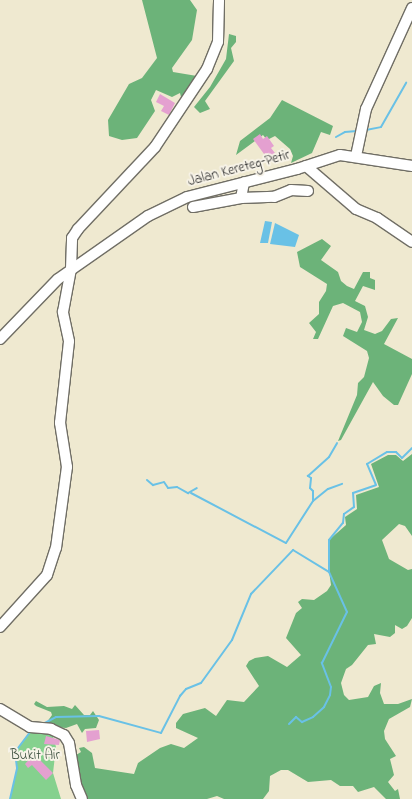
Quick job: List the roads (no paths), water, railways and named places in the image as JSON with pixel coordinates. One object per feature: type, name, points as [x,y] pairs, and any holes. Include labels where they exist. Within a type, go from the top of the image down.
[{"type":"street","points":[[0,627],[47,575],[56,548],[67,467],[60,423],[69,341],[62,312],[71,269],[70,248],[78,229],[155,147],[207,69],[218,42],[219,0]]},
{"type":"street","points":[[356,156],[360,131],[366,109],[412,8]]},
{"type":"street","name":"Jalan Kereteg–Petir","points":[[0,339],[51,286],[71,269],[165,208],[198,193],[306,166],[337,155],[356,156],[412,166]]},
{"type":"street","points":[[306,166],[356,209],[377,218],[411,240]]},
{"type":"street","points":[[241,198],[244,182]]},
{"type":"street","points":[[193,207],[241,198],[274,197],[291,190],[308,191]]},
{"type":"street","points":[[0,709],[35,728],[56,730],[67,739],[76,785],[82,799]]},
{"type":"water","points":[[265,221],[272,222],[268,243],[260,243]]},
{"type":"water","points":[[275,223],[299,235],[295,247],[270,244]]},
{"type":"waterway","points":[[366,130],[381,127],[406,83]]},
{"type":"waterway","points":[[336,137],[345,132],[357,131]]},
{"type":"waterway","points":[[313,501],[313,491],[310,488],[311,478],[308,476],[329,457],[337,443]]},
{"type":"waterway","points":[[289,724],[296,717],[302,722],[313,717],[324,707],[330,695],[331,687],[322,663],[347,612],[329,572],[329,540],[343,523],[344,514],[354,507],[353,493],[376,485],[367,464],[387,452],[396,452],[402,458],[412,448]]},
{"type":"waterway","points":[[147,480],[153,485],[164,482],[168,488],[177,487],[188,493],[197,488]]},
{"type":"waterway","points":[[191,493],[286,543],[313,501],[328,489],[342,484]]},
{"type":"waterway","points":[[43,724],[56,717],[99,716],[161,733],[180,696],[186,689],[201,683],[232,640],[251,594],[293,550],[329,572]]},
{"type":"waterway","points":[[10,799],[17,768],[15,752],[31,731]]},
{"type":"park label","name":"Bukit Air","points":[[35,756]]}]
